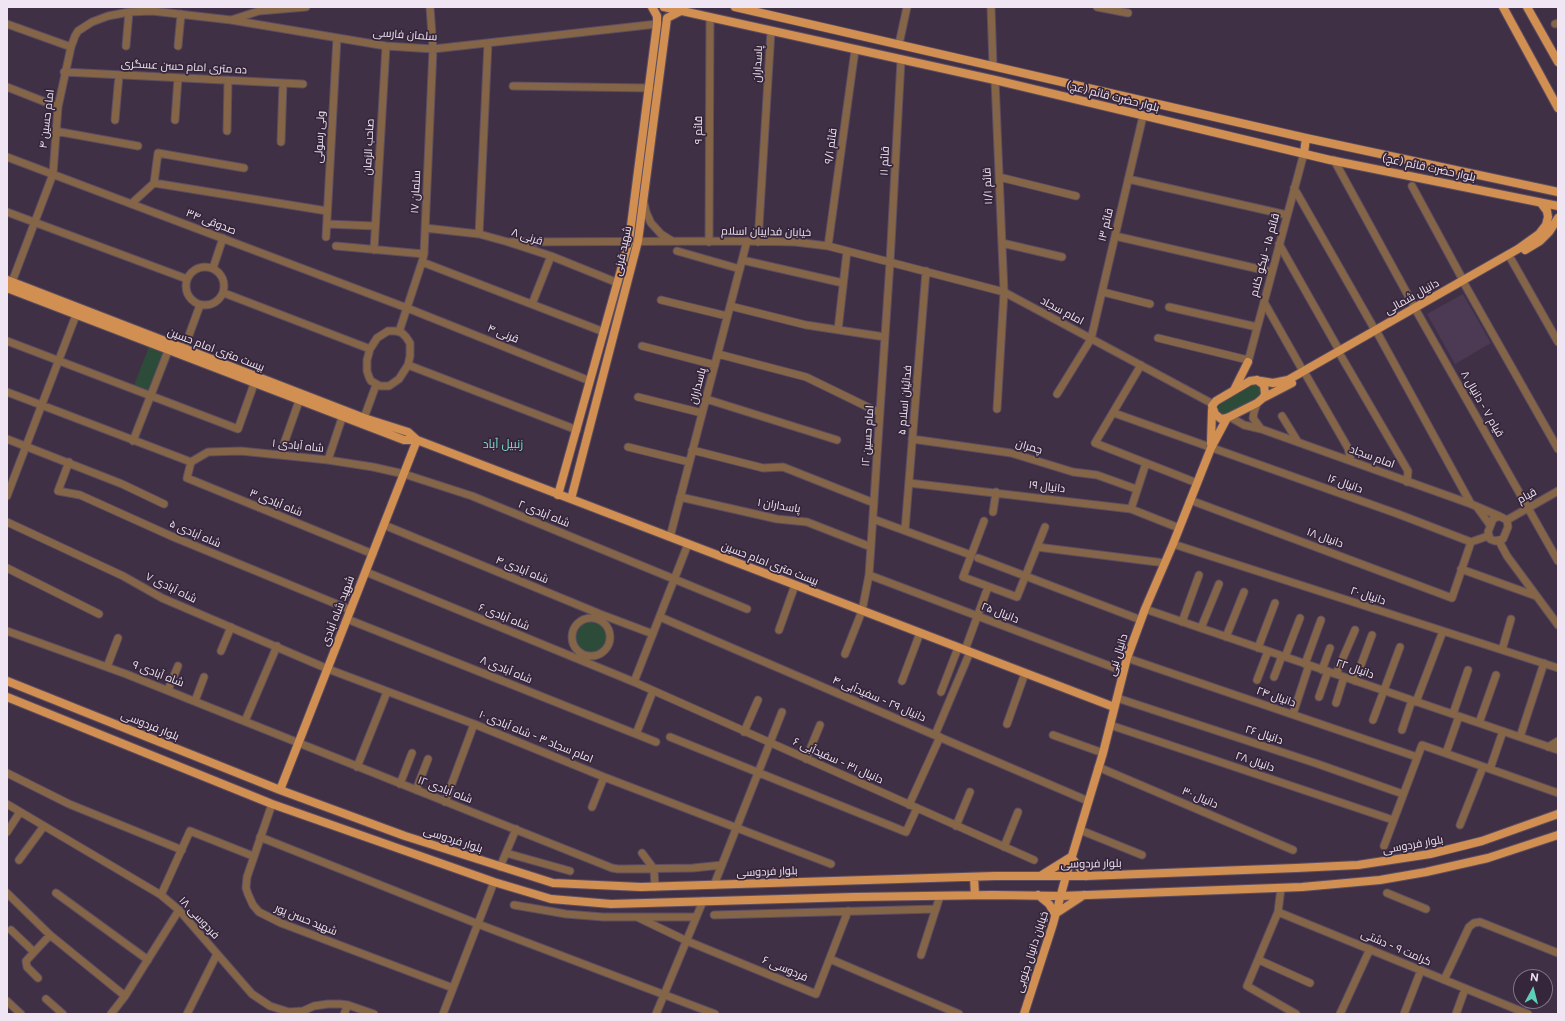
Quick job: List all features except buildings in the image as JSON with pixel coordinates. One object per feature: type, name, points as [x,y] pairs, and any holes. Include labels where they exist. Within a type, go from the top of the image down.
[{"type":"main road","points":[[652,7],[657,20]]},
{"type":"main road","name":"بلوار حضرت قائم (عج)","points":[[664,7],[995,80],[1334,160],[1558,206]]},
{"type":"main road","name":"بلوار حضرت قائم (عج)","points":[[735,7],[1306,138],[1558,192]]},
{"type":"main road","points":[[1502,7],[1558,108]]},
{"type":"main road","points":[[1527,7],[1558,62]]},
{"type":"main road","points":[[657,20],[661,13],[667,18],[681,11]]},
{"type":"main road","name":"شهید قرنی","points":[[571,499],[638,241],[667,18]]},
{"type":"main road","name":"شهید قرنی","points":[[558,495],[629,241],[650,88],[657,20]]},
{"type":"main road","points":[[993,66],[995,80]]},
{"type":"main road","points":[[1304,153],[1306,138]]},
{"type":"main road","name":"دانیال شمالی","points":[[1228,418],[1416,310],[1518,249],[1532,243],[1546,225],[1548,217],[1547,211],[1541,203]]},
{"type":"main road","name":"دانیال شمالی","points":[[1464,282],[1511,259],[1549,232],[1558,218]]},
{"type":"main road","name":"بیست متری امام حسین","points":[[8,287],[76,315],[170,348],[184,349],[364,418],[408,432],[417,440],[558,495],[1114,707]]},
{"type":"main road","name":"بیست متری امام حسین","points":[[8,287],[170,348],[254,384],[342,418],[404,440],[417,440]]},
{"type":"main road","points":[[1248,361],[1249,369],[1266,389],[1260,400]]},
{"type":"main road","points":[[1234,390],[1248,361]]},
{"type":"main road","name":"دانیال شمالی","points":[[1259,381],[1273,383],[1280,382],[1305,373]]},
{"type":"main road","points":[[1228,418],[1221,419],[1213,407],[1216,401],[1250,381],[1259,381]]},
{"type":"main road","name":"دانیال نبی","points":[[1066,876],[1103,753],[1127,658],[1145,609],[1173,544],[1210,448],[1213,433],[1213,407]]},
{"type":"main road","name":"دانیال نبی","points":[[1210,448],[1228,418]]},
{"type":"main road","name":"شهید شاه آبادی","points":[[280,790],[417,440]]},
{"type":"main road","name":"بلوار فردوسی","points":[[7,681],[280,790],[405,836],[553,883],[655,887],[974,877],[1086,876],[1296,868],[1385,862],[1430,854],[1482,841],[1558,814]]},
{"type":"main road","points":[[7,697],[272,804],[494,882],[550,899],[611,904],[975,895],[1061,896],[1281,888],[1380,880],[1426,872],[1488,858],[1558,836]]},
{"type":"main road","points":[[1039,876],[1071,857],[1086,876]]},
{"type":"main road","name":"خیابان دانیال جنوبی","points":[[1024,1014],[1056,914],[1066,876]]},
{"type":"main road","points":[[974,877],[975,895]]},
{"type":"main road","points":[[1038,895],[1049,904],[1056,914],[1085,895]]},
{"type":"street","points":[[231,20],[259,11],[306,7]]},
{"type":"street","name":"سلمان ۱۷","points":[[399,332],[424,254],[433,49],[430,7]]},
{"type":"street","points":[[899,44],[907,7]]},
{"type":"street","points":[[991,7],[993,66]]},
{"type":"street","points":[[1097,7],[1128,13]]},
{"type":"street","name":"سلمان فارسی","points":[[152,9],[231,20],[386,46],[433,49],[657,20]]},
{"type":"street","name":"امام حسین ۴","points":[[8,287],[53,174],[58,106],[70,47],[75,36],[88,24],[108,16],[152,9]]},
{"type":"street","points":[[126,46],[129,12]]},
{"type":"street","points":[[178,46],[181,14]]},
{"type":"street","name":"قائم ۹","points":[[709,242],[710,17]]},
{"type":"street","points":[[7,24],[70,47]]},
{"type":"street","name":"پاسداران","points":[[758,242],[771,31]]},
{"type":"street","name":"ولی رسولی","points":[[326,237],[337,38]]},
{"type":"street","points":[[479,234],[488,43]]},
{"type":"street","name":"صاحب الزمان","points":[[374,250],[386,46]]},
{"type":"street","name":"قائم ۹/۱","points":[[828,246],[855,50]]},
{"type":"street","name":"قائم ۱۱","points":[[890,262],[901,60]]},
{"type":"street","name":"ده متری امام حسن عسگری","points":[[64,72],[302,84]]},
{"type":"street","points":[[115,120],[119,75]]},
{"type":"street","points":[[174,120],[178,78]]},
{"type":"street","points":[[227,131],[228,80]]},
{"type":"street","name":"قائم ۱۱/۱","points":[[995,80],[1004,292],[997,409]]},
{"type":"street","points":[[281,142],[283,83]]},
{"type":"street","points":[[513,86],[650,88]]},
{"type":"street","points":[[7,87],[58,106]]},
{"type":"street","name":"قائم ۱۳","points":[[1057,394],[1091,339],[1143,116]]},
{"type":"street","points":[[56,131],[138,146]]},
{"type":"street","points":[[132,204],[154,183],[158,153],[244,168]]},
{"type":"street","name":"قائم ۱۵ - نیکو کلام","points":[[1248,361],[1304,153]]},
{"type":"street","name":"صدوقی ۳۴","points":[[7,156],[407,308]]},
{"type":"street","name":"قیام ۷ - دانیال ۸","points":[[1334,160],[1416,310],[1558,561]]},
{"type":"street","points":[[999,177],[1076,196]]},
{"type":"street","points":[[1128,179],[1287,215]]},
{"type":"street","points":[[154,183],[327,211]]},
{"type":"street","points":[[1412,186],[1558,449]]},
{"type":"street","points":[[1294,188],[1474,504],[1490,525]]},
{"type":"street","points":[[644,200],[646,212],[652,223],[661,234],[672,241]]},
{"type":"street","points":[[7,212],[187,279]]},
{"type":"street","points":[[327,224],[375,226]]},
{"type":"street","name":"قرنی ۸","points":[[425,228],[479,234],[508,242],[551,256],[618,283]]},
{"type":"street","points":[[1115,236],[1272,272]]},
{"type":"street","points":[[213,268],[223,238]]},
{"type":"street","name":"پاسداران","points":[[670,537],[747,241]]},
{"type":"street","name":"خیابان فداییان اسلام","points":[[508,242],[795,242],[828,246],[890,262]]},
{"type":"street","points":[[1002,243],[1062,257]]},
{"type":"street","points":[[1279,244],[1408,471],[1407,482]]},
{"type":"street","points":[[336,246],[424,254]]},
{"type":"street","points":[[677,251],[740,269]]},
{"type":"street","points":[[838,330],[847,251]]},
{"type":"street","points":[[532,304],[551,256]]},
{"type":"street","points":[[1511,259],[1558,342]]},
{"type":"street","points":[[742,260],[843,283]]},
{"type":"street","points":[[422,262],[604,332]]},
{"type":"street","name":"امام سجاد","points":[[890,262],[1004,292],[1141,365],[1213,407]]},
{"type":"street","name":"امام حسین ۱۲","points":[[845,654],[862,611],[869,575],[890,262]]},
{"type":"street","points":[[201,267],[213,268],[222,276],[225,284],[224,293],[217,302],[211,305],[200,305],[190,299],[187,295],[187,279],[195,269],[201,267]]},
{"type":"street","name":"فدائیان اسلام ۵","points":[[905,530],[926,271]]},
{"type":"street","points":[[1103,292],[1150,304]]},
{"type":"street","points":[[224,293],[370,349]]},
{"type":"street","points":[[661,300],[727,316]]},
{"type":"street","points":[[1264,302],[1348,448],[1351,461]]},
{"type":"street","points":[[184,349],[200,305]]},
{"type":"street","points":[[730,306],[806,325],[885,337]]},
{"type":"street","points":[[1169,307],[1256,327]]},
{"type":"street","name":"قرنی ۴","points":[[407,308],[590,381]]},
{"type":"street","points":[[7,496],[9,485],[42,406],[76,315]]},
{"type":"street","points":[[395,331],[399,332],[406,337],[410,343],[411,349],[408,365],[394,383],[384,386],[376,385],[371,381],[367,371],[367,360],[370,349],[377,338],[382,334],[395,331]]},
{"type":"street","points":[[1158,338],[1248,361]]},
{"type":"street","points":[[7,341],[151,394],[238,429],[254,384]]},
{"type":"street","points":[[642,346],[715,365]]},
{"type":"street","points":[[133,441],[170,348]]},
{"type":"street","points":[[718,354],[806,377],[880,413]]},
{"type":"street","points":[[408,365],[577,430]]},
{"type":"street","points":[[1141,365],[1095,443],[1197,483]]},
{"type":"street","points":[[364,418],[376,385]]},
{"type":"street","points":[[7,392],[191,462]]},
{"type":"street","points":[[638,396],[702,413]]},
{"type":"street","points":[[706,399],[837,440]]},
{"type":"street","points":[[1260,400],[1254,418],[1261,429]]},
{"type":"street","points":[[280,455],[299,401]]},
{"type":"street","name":"دانیال ۱۶","points":[[1114,413],[1398,514],[1471,542]]},
{"type":"street","points":[[1282,416],[1298,442]]},
{"type":"street","points":[[328,460],[342,418]]},
{"type":"street","name":"امام سجاد","points":[[1228,418],[1244,425],[1261,429],[1407,482],[1474,504],[1499,516]]},
{"type":"street","points":[[7,439],[69,462],[122,484],[164,504]]},
{"type":"street","name":"چمران","points":[[912,439],[1011,453],[1073,472],[1097,475],[1136,489]]},
{"type":"street","points":[[628,447],[689,462]]},
{"type":"street","points":[[692,450],[763,468],[783,467],[874,503]]},
{"type":"street","name":"شاه آبادی ۱","points":[[191,462],[208,452],[241,451],[328,460],[373,467],[404,474]]},
{"type":"street","name":"شاه آبادی ۵","points":[[69,462],[58,491],[80,495],[178,539],[351,610]]},
{"type":"street","name":"شاه آبادی ۳","points":[[191,462],[187,478],[373,554]]},
{"type":"street","points":[[1131,509],[1136,489],[1146,463]]},
{"type":"street","name":"شاه آبادی ۲","points":[[404,474],[472,496],[675,578],[747,609]]},
{"type":"street","name":"دانیال ۱۹","points":[[909,482],[1131,509],[1179,528]]},
{"type":"street","name":"قیام","points":[[1507,520],[1558,491]]},
{"type":"street","points":[[993,512],[996,492]]},
{"type":"street","name":"پاسداران ۱","points":[[680,497],[777,519],[807,522],[871,547]]},
{"type":"street","name":"دانیال ۱۸","points":[[1190,500],[1452,598],[1461,569]]},
{"type":"street","points":[[1499,516],[1507,520],[1508,527],[1503,539],[1495,541],[1488,536],[1493,519],[1499,516]]},
{"type":"street","points":[[873,519],[1141,620]]},
{"type":"street","points":[[984,521],[974,557],[963,577],[1017,597],[1045,527]]},
{"type":"street","name":"شاه آبادی ۷","points":[[7,522],[123,576],[162,598],[328,668]]},
{"type":"street","name":"شاه آبادی ۴","points":[[384,525],[598,616],[653,634]]},
{"type":"street","points":[[1488,536],[1471,542],[1461,569],[1537,596]]},
{"type":"street","points":[[1499,541],[1506,556],[1558,625]]},
{"type":"street","points":[[634,682],[688,544]]},
{"type":"street","name":"دانیال ۲۰","points":[[1173,544],[1558,668]]},
{"type":"street","points":[[1037,547],[1165,563]]},
{"type":"street","points":[[7,568],[99,614]]},
{"type":"street","name":"شاه آبادی ۶","points":[[366,572],[582,657],[634,682]]},
{"type":"street","name":"دانیال ۲۵","points":[[869,575],[1123,671]]},
{"type":"street","points":[[1182,622],[1199,575]]},
{"type":"street","points":[[1201,628],[1219,584]]},
{"type":"street","points":[[779,630],[795,585]]},
{"type":"street","points":[[909,805],[937,736],[964,650],[978,617],[988,587]]},
{"type":"street","points":[[1226,637],[1244,592]]},
{"type":"street","points":[[1258,648],[1275,603]]},
{"type":"street","name":"دانیال ۲۲","points":[[1145,609],[1558,750]]},
{"type":"street","points":[[598,616],[607,626],[611,637],[610,643],[607,649],[597,655],[582,657],[573,644],[572,632],[579,622],[598,616]]},
{"type":"street","name":"دانیال ۲۹ - سفیدآبی ۴","points":[[660,617],[1088,801]]},
{"type":"street","points":[[1274,676],[1300,618]]},
{"type":"street","name":"شاه آبادی ۸","points":[[347,619],[656,742]]},
{"type":"street","points":[[1502,650],[1511,619]]},
{"type":"street","points":[[1293,714],[1321,620]]},
{"type":"street","points":[[221,651],[231,627]]},
{"type":"street","points":[[1336,674],[1355,630]]},
{"type":"street","name":"شاه آبادی ۹","points":[[7,631],[168,690],[298,743]]},
{"type":"street","points":[[1402,730],[1443,631]]},
{"type":"street","points":[[902,681],[920,633]]},
{"type":"street","points":[[1355,681],[1372,635]]},
{"type":"street","points":[[106,667],[118,638]]},
{"type":"street","points":[[245,721],[277,646]]},
{"type":"street","points":[[1373,720],[1400,647]]},
{"type":"street","points":[[1319,697],[1330,648]]},
{"type":"street","points":[[941,692],[964,650]]},
{"type":"street","points":[[1257,680],[1268,651]]},
{"type":"street","name":"دانیال ۲۴","points":[[1127,658],[1417,757]]},
{"type":"street","points":[[1520,737],[1544,664]]},
{"type":"street","points":[[168,690],[178,666]]},
{"type":"street","name":"امام سجاد ۳ - شاه آبادی ۱۰","points":[[328,668],[387,692],[474,724],[604,777],[831,864]]},
{"type":"street","points":[[1446,753],[1468,670]]},
{"type":"street","points":[[1007,724],[1025,673]]},
{"type":"street","points":[[1479,723],[1496,676]]},
{"type":"street","points":[[194,701],[204,677]]},
{"type":"street","points":[[1336,703],[1344,677]]},
{"type":"street","name":"دانیال ۳۱ - سفیدآبی ۶","points":[[634,682],[1034,860]]},
{"type":"street","points":[[636,734],[653,691]]},
{"type":"street","points":[[357,767],[387,692]]},
{"type":"street","name":"دانیال ۲۶","points":[[1117,698],[1403,794]]},
{"type":"street","points":[[744,732],[758,700]]},
{"type":"street","points":[[714,885],[782,712]]},
{"type":"street","points":[[445,802],[474,724]]},
{"type":"street","points":[[806,759],[820,725]]},
{"type":"street","name":"دانیال ۲۸","points":[[1110,725],[1393,820]]},
{"type":"street","points":[[1460,825],[1504,731]]},
{"type":"street","points":[[1053,735],[1103,753]]},
{"type":"street","points":[[670,737],[906,832],[917,808]]},
{"type":"street","points":[[1548,746],[1558,741]]},
{"type":"street","name":"شاه آبادی ۱۲","points":[[298,743],[583,857],[618,869],[693,868],[722,865]]},
{"type":"street","points":[[1384,846],[1422,745],[1558,793]]},
{"type":"street","points":[[400,784],[412,753]]},
{"type":"street","points":[[416,790],[428,759]]},
{"type":"street","name":"دانیال ۳۰","points":[[1098,767],[1293,850]]},
{"type":"street","points":[[7,773],[69,804],[182,850]]},
{"type":"street","points":[[592,807],[604,777]]},
{"type":"street","points":[[956,826],[970,792]]},
{"type":"street","name":"فردوسی ۱۸","points":[[7,804],[161,895],[179,910],[252,994],[261,1001],[280,1010],[289,1012],[302,1012],[314,1006],[328,1004],[348,1005],[374,1014]]},
{"type":"street","name":"شهید حسن پور","points":[[272,804],[247,877],[246,888],[253,905],[259,912],[281,923],[454,988]]},
{"type":"street","points":[[7,832],[20,812]]},
{"type":"street","points":[[1004,847],[1018,812]]},
{"type":"street","points":[[20,860],[44,826]]},
{"type":"street","points":[[500,867],[516,829]]},
{"type":"street","points":[[1080,830],[1142,854]]},
{"type":"street","points":[[161,895],[190,831],[253,856]]},
{"type":"street","points":[[260,837],[478,924],[715,1014]]},
{"type":"street","points":[[506,853],[570,871]]},
{"type":"street","points":[[642,853],[654,869],[655,887]]},
{"type":"street","points":[[443,1014],[494,882]]},
{"type":"street","points":[[1281,888],[1278,912],[1247,986],[1296,1014]]},
{"type":"street","points":[[7,893],[50,935],[125,996]]},
{"type":"street","points":[[56,893],[148,960]]},
{"type":"street","points":[[1387,893],[1426,909]]},
{"type":"street","points":[[921,955],[940,896]]},
{"type":"street","points":[[656,1014],[703,901]]},
{"type":"street","points":[[514,905],[566,914],[637,917],[696,917]]},
{"type":"street","points":[[714,915],[936,909]]},
{"type":"street","points":[[111,1014],[125,996],[179,910]]},
{"type":"street","name":"فردوسی ۶","points":[[687,940],[816,994],[848,911]]},
{"type":"street","name":"کرامت ۹ - دشتی","points":[[1278,912],[1421,970],[1516,1012],[1528,1014]]},
{"type":"street","points":[[637,917],[687,940]]},
{"type":"street","points":[[1444,980],[1469,927],[1474,923],[1480,922],[1558,953]]},
{"type":"street","points":[[11,930],[34,952]]},
{"type":"street","points":[[38,978],[26,962],[50,935]]},
{"type":"street","points":[[1340,1014],[1370,950]]},
{"type":"street","points":[[187,1014],[217,954]]},
{"type":"street","points":[[830,959],[959,1014]]},
{"type":"street","points":[[1258,960],[1310,983]]},
{"type":"street","points":[[1404,1014],[1421,970]]},
{"type":"street","points":[[1456,1014],[1465,989]]},
{"type":"street","points":[[46,998],[63,1014]]},
{"type":"street","points":[[7,1001],[21,1014]]},
{"type":"street","points":[[344,1014],[348,1005]]},
{"type":"shaded area","points":[[1463,294],[1491,343],[1455,364],[1427,314]]},
{"type":"green space","points":[[150,344],[168,351],[151,395],[133,388]]},
{"type":"green space","points":[[1256,384],[1261,389],[1259,396],[1227,415],[1222,415],[1217,411],[1217,408],[1221,403],[1251,385]]},
{"type":"green space","points":[[591,620],[603,625],[608,637],[603,649],[591,654],[579,649],[574,637],[579,625]]},
{"type":"district","name":"زنبیل آباد","points":[[503,444]]}]
